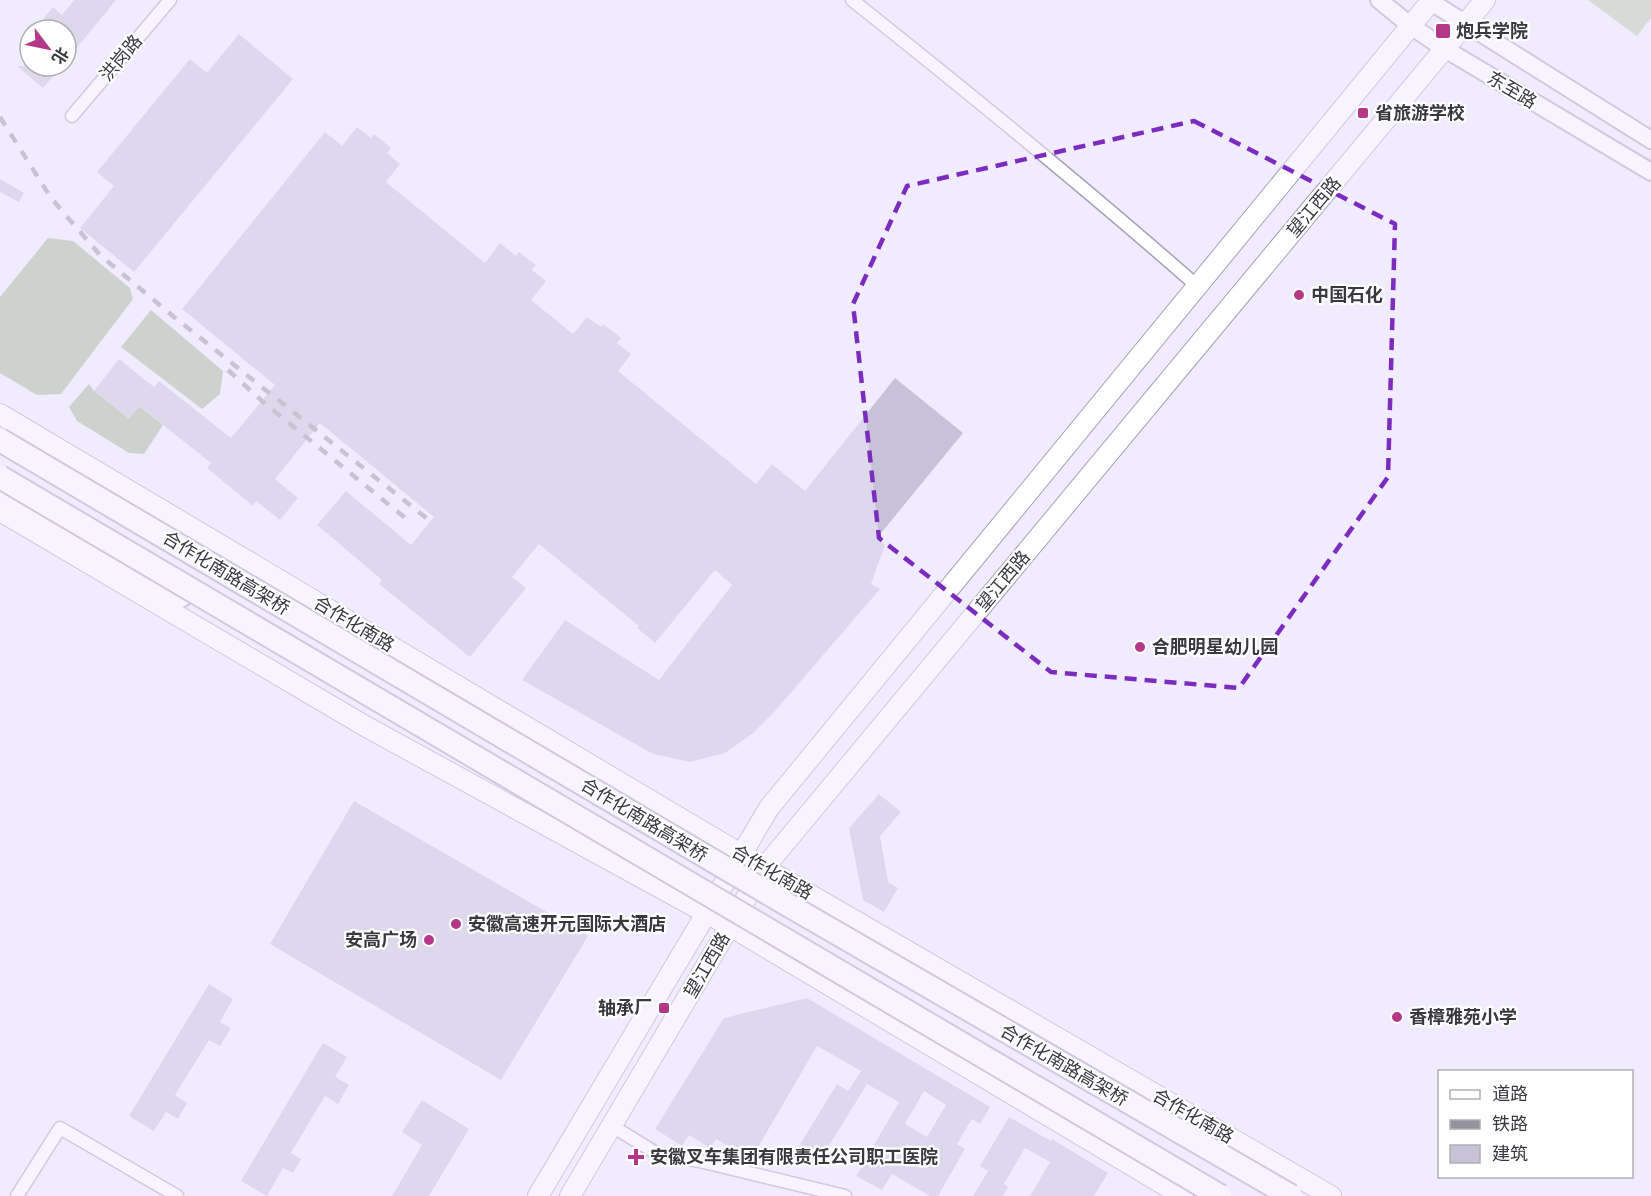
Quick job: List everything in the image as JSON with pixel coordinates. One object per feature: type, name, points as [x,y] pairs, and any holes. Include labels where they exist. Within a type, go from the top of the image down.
[{"type":"highway","name":"合作化南路高架桥","points":[[0,440],[772,896],[1291,1196]]},
{"type":"highway","name":"合作化南路高架桥","points":[[0,477],[1220,1196]]},
{"type":"highway","points":[[0,492],[284,656],[482,761]]},
{"type":"main road","name":"望江西路","points":[[570,1196],[764,868],[1485,0]]},
{"type":"main road","name":"望江西路","points":[[538,1196],[769,808],[1430,1]]},
{"type":"main road","name":"合作化南路","points":[[0,414],[764,868],[1331,1196]]},
{"type":"main road","points":[[0,512],[366,726],[730,926],[1181,1195]]},
{"type":"street","name":"洪岗路","points":[[72,116],[170,0]]},
{"type":"street","points":[[852,0],[974,96],[1197,286]]},
{"type":"street","name":"东至路","points":[[1379,0],[1411,26],[1445,49],[1651,172]]},
{"type":"street","name":"东至路","points":[[1430,1],[1651,140]]},
{"type":"street","points":[[612,1126],[656,1153],[704,1162],[845,1196]]},
{"type":"street","points":[[17,1196],[60,1128],[177,1196]]},
{"type":"highlighted area","points":[[1194,121],[1395,224],[1388,477],[1239,688],[1051,672],[879,538],[853,304],[907,186]]},
{"type":"green space","points":[[1588,0],[1651,0],[1651,18],[1637,36]]},
{"type":"green space","points":[[48,238],[73,241],[130,288],[133,299],[61,394],[37,395],[0,373],[0,297]]},
{"type":"green space","points":[[151,310],[223,371],[220,394],[202,409],[121,347]]},
{"type":"green space","points":[[89,384],[94,391],[129,418],[139,406],[163,425],[144,454],[129,453],[77,421],[69,407]]},
{"type":"building","points":[[74,0],[116,0],[78,46],[78,18],[44,18],[53,7],[62,15]]},
{"type":"building","points":[[239,34],[293,79],[134,272],[80,228],[114,186],[97,172],[190,59],[207,73]]},
{"type":"building","points":[[31,78],[52,78],[43,88]]},
{"type":"building","points":[[357,127],[371,138],[374,134],[391,148],[387,153],[400,164],[386,182],[485,263],[500,243],[516,256],[519,252],[536,265],[532,270],[546,281],[531,300],[573,334],[587,317],[601,327],[603,324],[621,338],[617,343],[631,354],[618,371],[756,484],[772,464],[805,491],[895,378],[963,433],[877,538],[885,545],[871,584],[880,589],[776,710],[752,734],[725,753],[690,762],[653,754],[522,680],[565,620],[659,680],[732,585],[715,570],[655,643],[637,628],[639,626],[539,544],[512,577],[526,588],[470,657],[379,584],[382,580],[317,525],[346,491],[411,545],[434,517],[320,423],[275,479],[298,498],[280,520],[256,501],[253,506],[207,468],[211,463],[139,406],[129,419],[94,391],[119,359],[154,387],[159,381],[231,438],[275,385],[182,309],[325,132],[342,146]]},
{"type":"building","points":[[0,179],[24,193],[19,202],[0,192]]},
{"type":"building","points":[[879,794],[901,812],[880,836],[888,882],[898,888],[884,912],[863,900],[849,828]]},
{"type":"building","name":"安高广场","points":[[354,801],[588,936],[501,1080],[270,944]]},
{"type":"building","points":[[209,984],[233,999],[220,1022],[231,1028],[220,1046],[209,1040],[175,1095],[187,1103],[178,1119],[166,1112],[154,1131],[129,1116]]},
{"type":"building","points":[[807,998],[990,1107],[980,1124],[972,1119],[957,1144],[965,1149],[938,1196],[930,1196],[892,1174],[882,1190],[856,1176],[899,1102],[867,1084],[816,1167],[794,1154],[837,1084],[848,1091],[861,1071],[817,1046],[751,1159],[716,1139],[710,1148],[689,1135],[682,1146],[655,1129],[724,1018]],"holes":[[[924,1091],[946,1105],[927,1137],[905,1124]]]},
{"type":"building","points":[[323,1043],[347,1057],[335,1077],[349,1085],[338,1104],[325,1096],[291,1153],[301,1159],[293,1173],[283,1168],[267,1196],[241,1181]]},
{"type":"building","points":[[422,1100],[469,1129],[429,1196],[392,1196],[422,1145],[402,1132]]},
{"type":"building","points":[[1009,1117],[1051,1141],[1052,1139],[1108,1173],[1094,1196],[1030,1196],[1050,1162],[1025,1148],[1004,1184],[1008,1187],[1003,1196],[973,1196],[988,1171],[980,1166]]},
{"type":"railway","points":[[0,117],[51,198],[100,255],[174,317],[430,521]]},
{"type":"railway","points":[[228,370],[262,401],[409,521]]},
{"type":"place","name":"炮兵学院","points":[[1443,31]]},
{"type":"place","name":"省旅游学校","points":[[1363,113]]},
{"type":"place","name":"中国石化","points":[[1299,295]]},
{"type":"place","name":"合肥明星幼儿园","points":[[1140,647]]},
{"type":"place","name":"安徽高速开元国际大酒店","points":[[456,924]]},
{"type":"place","name":"安高广场","points":[[429,940]]},
{"type":"place","name":"轴承厂","points":[[664,1008]]},
{"type":"place","name":"香樟雅苑小学","points":[[1397,1017]]},
{"type":"place","name":"安徽叉车集团有限责任公司职工医院","points":[[636,1157]]}]
